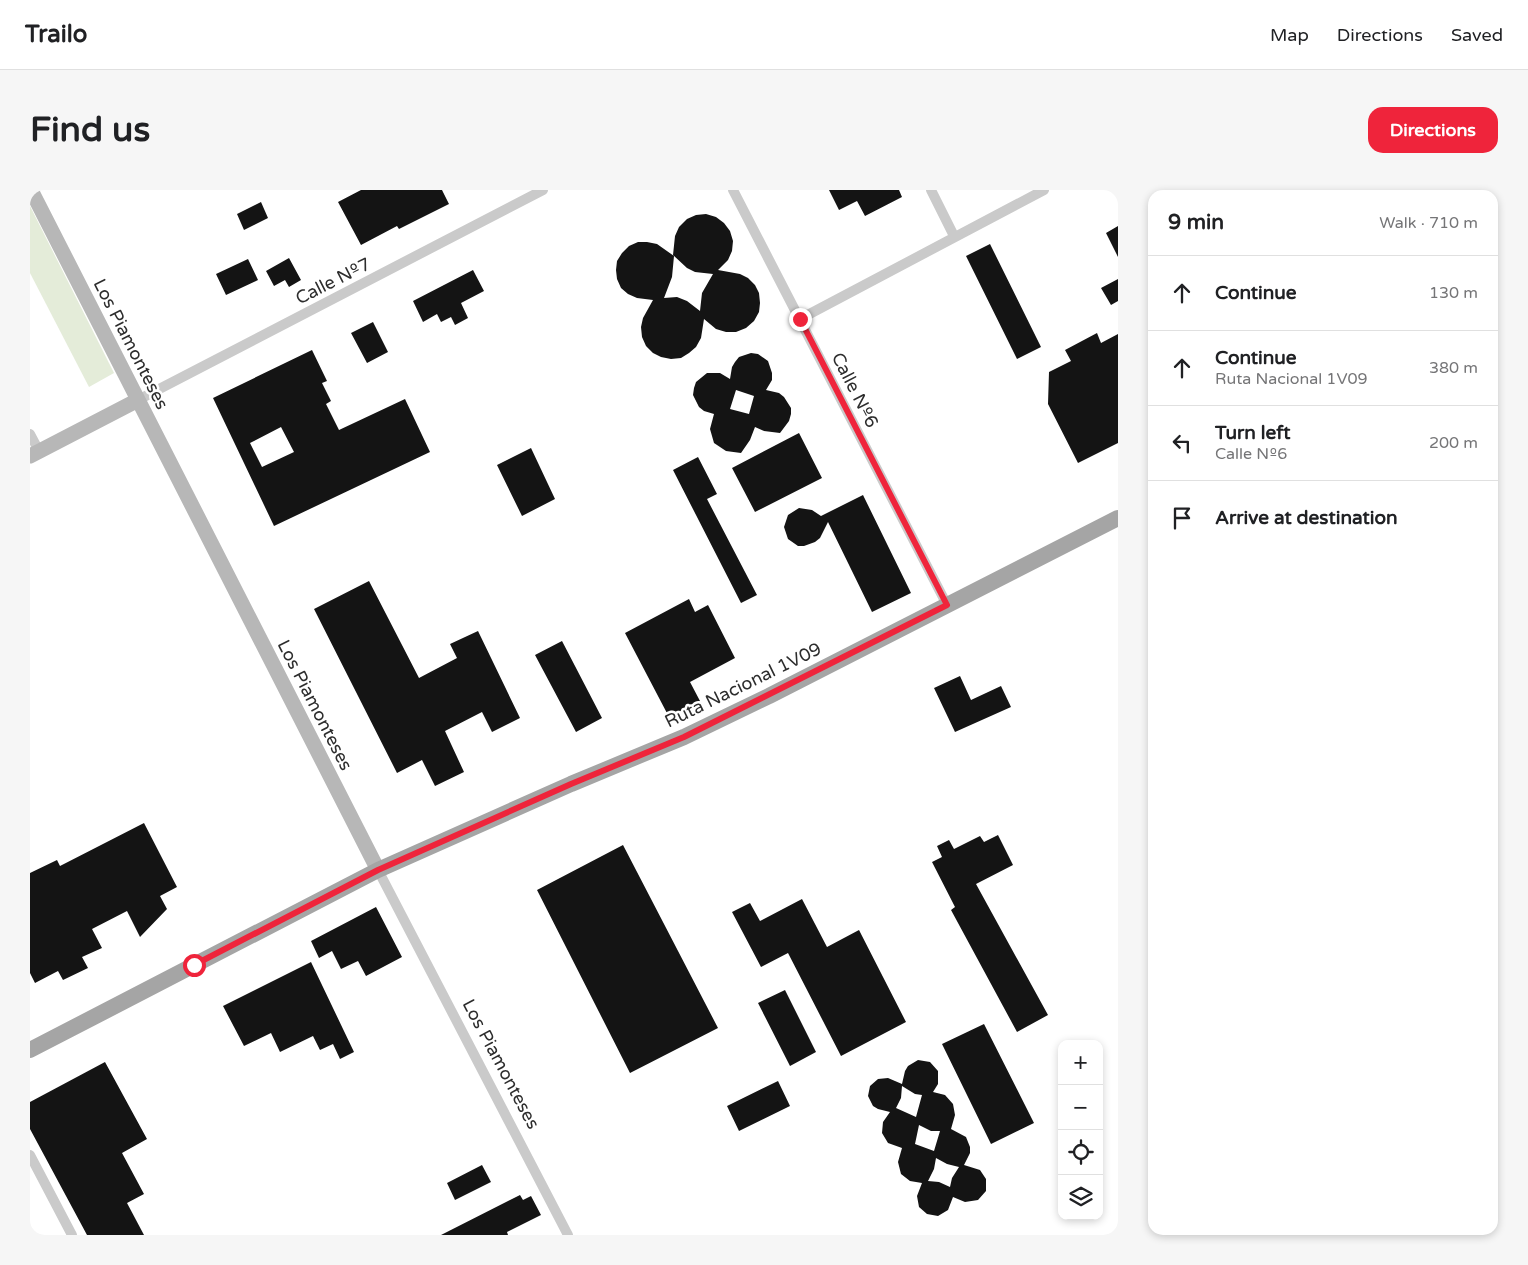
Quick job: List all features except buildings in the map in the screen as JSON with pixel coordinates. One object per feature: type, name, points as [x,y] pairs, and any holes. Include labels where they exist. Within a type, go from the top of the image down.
[{"type":"main road","name":"Los Piamonteses","points":[[31,190],[378,870]]},
{"type":"main road","points":[[35,454],[138,400]]},
{"type":"main road","name":"Ruta Nacional 1V09","points":[[30,1050],[378,870],[571,784],[684,737],[1118,518]]},
{"type":"street","name":"Calle Nº7","points":[[138,400],[543,190]]},
{"type":"street","name":"Calle Nº6","points":[[733,190],[947,605]]},
{"type":"street","points":[[932,190],[954,236]]},
{"type":"street","points":[[800,319],[1044,190]]},
{"type":"street","points":[[30,434],[35,454]]},
{"type":"street","name":"Los Piamonteses","points":[[378,870],[568,1235]]},
{"type":"street","points":[[30,1155],[72,1235]]},
{"type":"green space","points":[[30,206],[114,373],[89,387],[30,273]]},
{"type":"route","points":[[194,965],[378,870],[571,784],[684,737],[947,605],[800,319]]}]
